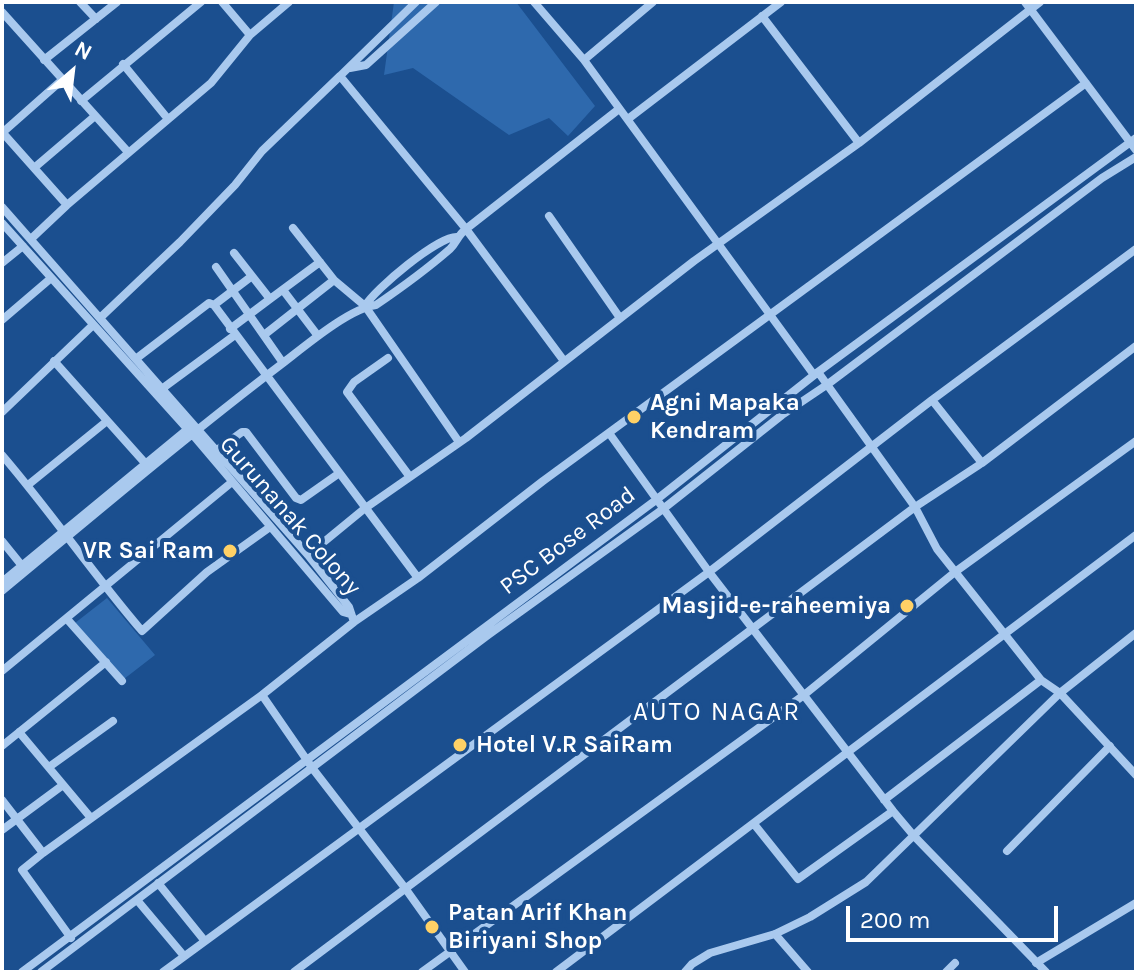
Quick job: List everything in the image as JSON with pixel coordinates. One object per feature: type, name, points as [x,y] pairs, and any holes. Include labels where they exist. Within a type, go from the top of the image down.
[{"type":"street","points":[[80,2],[96,19]]},
{"type":"street","points":[[44,60],[117,2]]},
{"type":"street","points":[[81,101],[201,2]]},
{"type":"street","points":[[222,2],[250,35]]},
{"type":"street","points":[[2,263],[25,249],[67,205],[211,83],[250,35],[289,2]]},
{"type":"street","points":[[101,317],[180,242],[235,185],[262,151],[416,2]]},
{"type":"street","points":[[350,68],[366,65],[436,2]]},
{"type":"street","points":[[534,2],[584,60],[720,243],[769,316],[816,374],[828,384],[915,507],[937,549],[1041,680],[1060,693],[1136,775]]},
{"type":"street","points":[[584,60],[653,2]]},
{"type":"street","points":[[628,119],[781,2]]},
{"type":"street","points":[[308,555],[364,509],[459,442],[720,243],[859,143],[1028,6],[1040,2]]},
{"type":"street","points":[[1028,6],[1134,143]]},
{"type":"street","points":[[2,12],[128,152]]},
{"type":"street","points":[[762,16],[859,143]]},
{"type":"street","points":[[123,64],[168,119]]},
{"type":"street","points":[[340,76],[466,229],[564,361]]},
{"type":"street","points":[[62,80],[2,132],[67,205]]},
{"type":"street","points":[[71,938],[22,870],[262,695],[352,618],[418,578],[609,433],[1086,83]]},
{"type":"street","points":[[67,534],[145,463],[318,336],[365,306],[376,305],[431,265],[455,244],[457,237],[466,229],[619,109]]},
{"type":"street","points":[[34,168],[95,116]]},
{"type":"street","name":"PSC Bose Road","points":[[22,972],[656,500],[816,374],[1134,143]]},
{"type":"street","name":"PSC Bose Road","points":[[41,972],[488,635],[663,509],[782,415],[828,384],[1102,178],[1136,157]]},
{"type":"street","name":"Gurunanak Colony","points":[[2,207],[163,388],[232,482],[343,612],[352,618]]},
{"type":"street","points":[[549,216],[620,318]]},
{"type":"street","name":"Gurunanak Colony","points":[[3,226],[93,325],[217,450],[308,555],[349,607],[352,618]]},
{"type":"street","points":[[293,228],[334,280],[365,306],[459,442]]},
{"type":"street","points":[[163,972],[709,572],[932,400],[1136,249]]},
{"type":"street","points":[[234,253],[270,299]]},
{"type":"street","points":[[163,388],[232,332],[249,314],[320,262]]},
{"type":"street","points":[[216,267],[283,363]]},
{"type":"street","points":[[214,305],[252,276]]},
{"type":"street","points":[[2,320],[50,279]]},
{"type":"street","points":[[264,335],[334,280]]},
{"type":"street","points":[[283,290],[318,336]]},
{"type":"street","points":[[137,358],[209,303],[214,305],[418,578]]},
{"type":"street","points":[[2,412],[93,325]]},
{"type":"street","points":[[294,972],[915,507],[982,463],[1136,346]]},
{"type":"street","points":[[388,358],[354,382],[347,392],[410,477]]},
{"type":"street","points":[[54,361],[145,463]]},
{"type":"street","points":[[932,400],[982,463]]},
{"type":"street","points":[[28,485],[107,421]]},
{"type":"street","points":[[2,582],[67,534],[193,429]]},
{"type":"street","points":[[217,450],[246,432],[296,498],[301,500],[338,474]]},
{"type":"street","points":[[609,433],[709,572],[884,800],[1039,968],[1136,903]]},
{"type":"street","points":[[422,972],[804,695],[955,572],[1136,441]]},
{"type":"street","points":[[2,455],[142,631],[207,572],[270,527]]},
{"type":"street","points":[[2,671],[232,482]]},
{"type":"street","points":[[556,972],[1136,535]]},
{"type":"street","points":[[2,541],[24,568]]},
{"type":"street","points":[[2,591],[24,568]]},
{"type":"street","points":[[67,619],[122,681]]},
{"type":"street","points":[[685,972],[710,953],[775,934],[842,899],[866,882],[1060,693],[1136,633]]},
{"type":"street","points":[[2,746],[106,662]]},
{"type":"street","points":[[884,800],[1041,680]]},
{"type":"street","points":[[262,695],[313,769],[359,826],[465,972]]},
{"type":"street","points":[[49,767],[113,721]]},
{"type":"street","points":[[19,732],[91,818]]},
{"type":"street","points":[[1007,851],[1110,746]]},
{"type":"street","points":[[2,830],[63,785]]},
{"type":"street","points":[[2,800],[43,853]]},
{"type":"street","points":[[754,824],[798,879],[893,811]]},
{"type":"street","points":[[153,876],[204,940]]},
{"type":"street","points":[[137,900],[184,956]]},
{"type":"street","points":[[775,934],[808,972]]},
{"type":"street","points":[[946,972],[955,963]]},
{"type":"shaded area","points":[[394,2],[516,2],[595,106],[568,136],[549,118],[509,135],[413,68],[384,75]]},
{"type":"shaded area","points":[[107,598],[155,655],[124,679],[75,623]]},
{"type":"place","name":"Agni Mapaka Kendram","points":[[634,417]]},
{"type":"place","name":"VR Sai Ram","points":[[230,551]]},
{"type":"place","name":"Masjid-e-raheemiya","points":[[907,606]]},
{"type":"place","name":"Hotel V.R SaiRam","points":[[460,745]]},
{"type":"place","name":"Patan Arif Khan Biriyani Shop","points":[[432,927]]},
{"type":"district","name":"AUTO NAGAR","points":[[717,713]]}]
